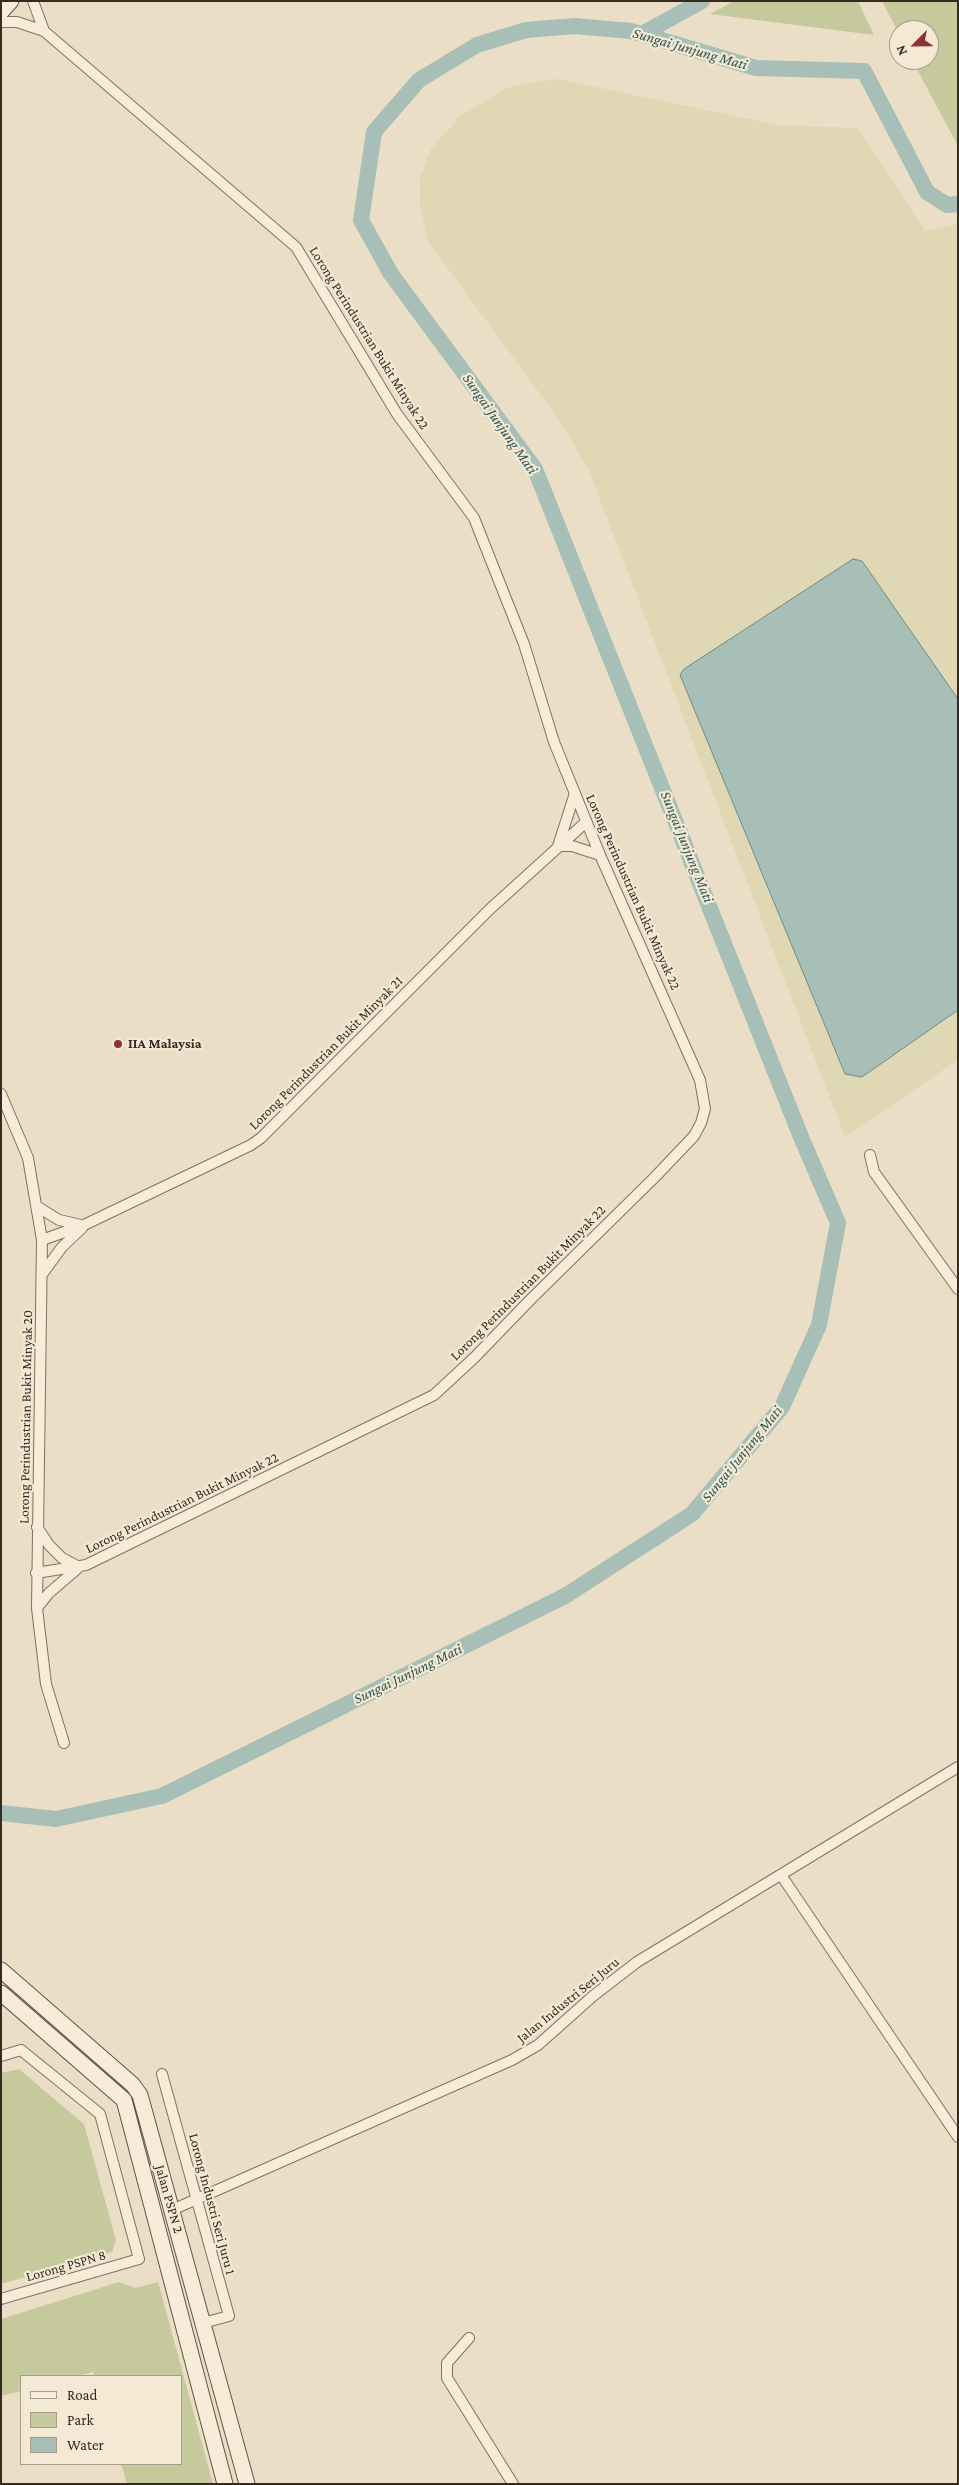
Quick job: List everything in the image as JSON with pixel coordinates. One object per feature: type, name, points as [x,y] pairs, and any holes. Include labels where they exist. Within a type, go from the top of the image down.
[{"type":"street","points":[[1,12],[11,1]]},
{"type":"street","points":[[33,1],[44,31]]},
{"type":"street","points":[[1,22],[17,22],[44,31]]},
{"type":"street","name":"Lorong Perindustrian Bukit Minyak 22","points":[[36,1573],[79,1567],[434,1395],[475,1357],[694,1136],[701,1124],[705,1109],[700,1080],[600,855],[554,742],[524,644],[474,518],[397,414],[296,247],[44,31]]},
{"type":"street","points":[[574,793],[568,820],[558,846],[580,848],[600,855]]},
{"type":"street","name":"Lorong Perindustrian Bukit Minyak 21","points":[[42,1240],[84,1225],[262,1138],[466,932],[586,822]]},
{"type":"street","name":"Lorong Perindustrian Bukit Minyak 20","points":[[1,1094],[28,1158],[38,1207],[42,1240],[37,1608],[46,1684],[64,1743]]},
{"type":"street","points":[[870,1155],[874,1172],[958,1289]]},
{"type":"street","points":[[38,1207],[59,1220],[84,1225]]},
{"type":"street","points":[[43,1273],[62,1248],[84,1225]]},
{"type":"street","points":[[37,1526],[49,1545],[62,1558],[79,1567],[56,1586],[37,1608]]},
{"type":"street","name":"Jalan Industri Seri Juru","points":[[172,2210],[512,2060],[538,2045],[593,1996],[637,1962],[958,1767]]},
{"type":"street","points":[[781,1875],[958,2137]]},
{"type":"street","name":"Jalan PSPN 2","points":[[1,1970],[134,2085],[140,2096],[247,2484]]},
{"type":"street","name":"Jalan PSPN 2","points":[[1,1992],[124,2100],[225,2484]]},
{"type":"street","name":"Lorong PSPN 8","points":[[1,2056],[21,2050],[100,2114],[139,2259],[1,2299]]},
{"type":"street","name":"Lorong Industri Seri Juru 1","points":[[162,2074],[229,2316],[203,2323]]},
{"type":"street","points":[[469,2338],[447,2363],[447,2378],[513,2484]]},
{"type":"shaded area","points":[[557,79],[778,125],[858,128],[925,231],[958,224],[958,1060],[845,1137],[589,471],[562,424],[427,240],[420,206],[420,179],[431,149],[460,116],[509,87]]},
{"type":"green space","points":[[734,1],[858,1],[874,35],[710,14]]},
{"type":"green space","points":[[882,1],[958,1],[958,146],[917,70],[939,70],[939,20],[892,20]]},
{"type":"green space","points":[[19,2069],[84,2124],[116,2240],[112,2252],[1,2284],[1,2073]]},
{"type":"green space","points":[[119,2282],[136,2288],[158,2282],[213,2484],[127,2484],[121,2465],[182,2465],[182,2375],[94,2375],[93,2372],[82,2375],[20,2375],[20,2391],[1,2396],[1,2319]]},
{"type":"water","points":[[853,559],[862,561],[958,699],[958,1010],[862,1077],[845,1074],[680,675],[684,669]]},
{"type":"waterway","points":[[642,34],[702,1]]},
{"type":"waterway","name":"Sungai Junjung Mati","points":[[1,1813],[56,1819],[162,1796],[565,1596],[692,1514],[782,1407],[819,1325],[838,1223],[801,1137],[535,469],[391,274],[361,220],[374,132],[419,80],[477,45],[526,30],[575,26],[631,31],[756,68],[864,71],[927,192],[947,205],[958,204]]},
{"type":"place","name":"IIA Malaysia","points":[[118,1044]]}]
